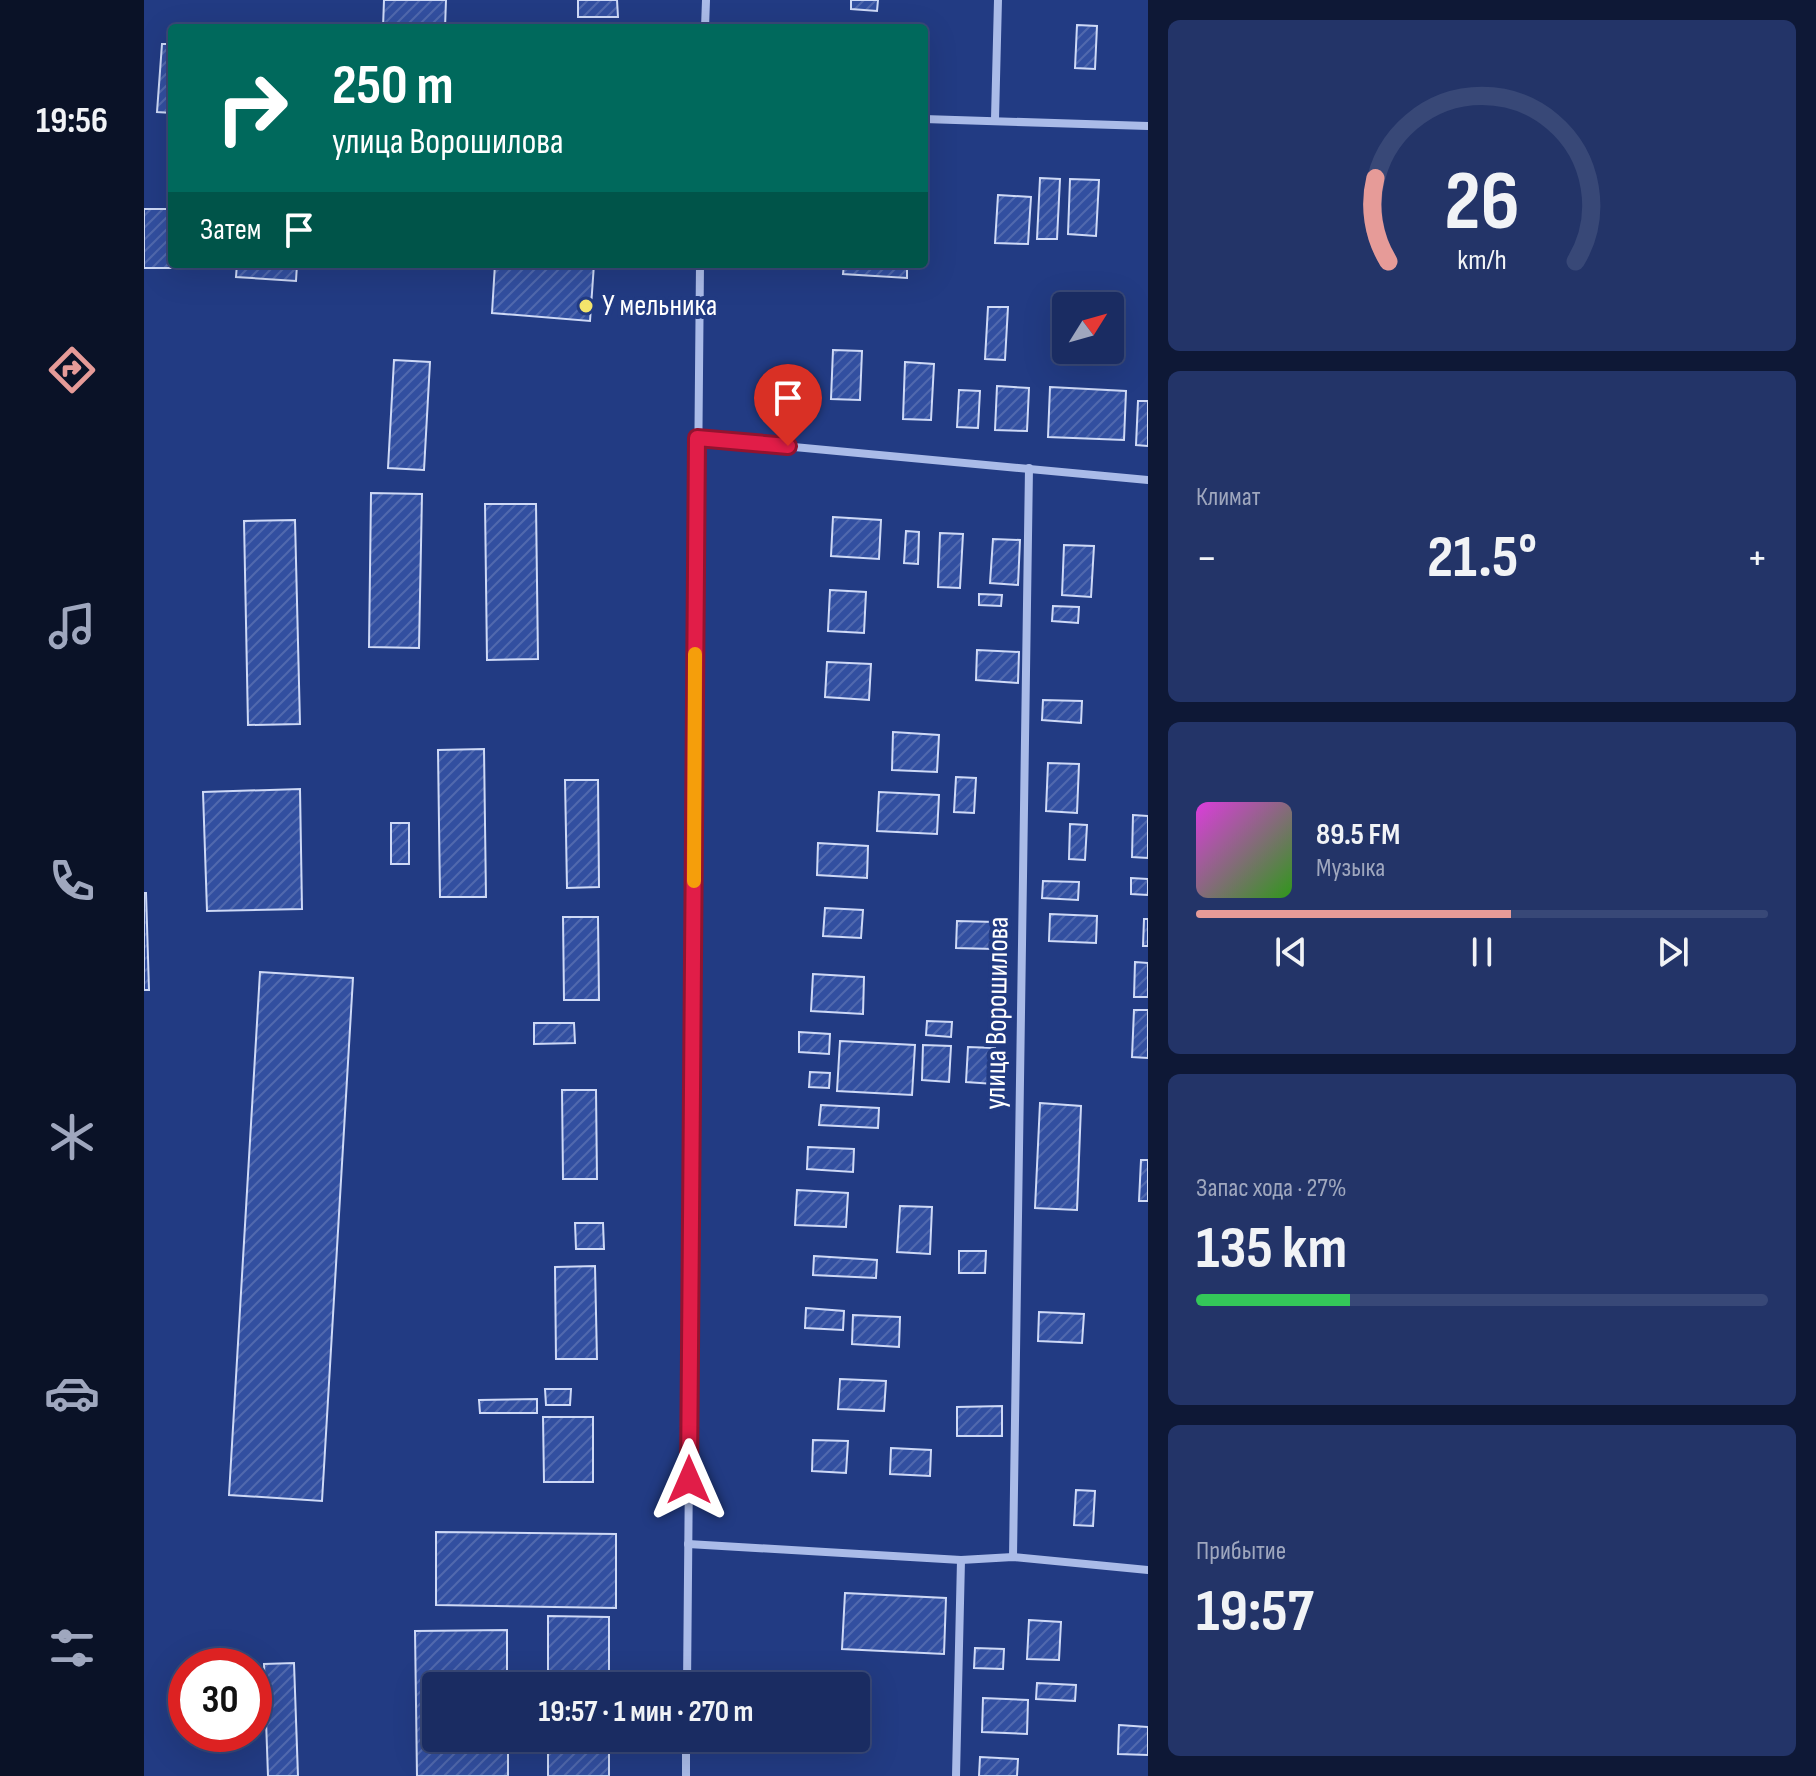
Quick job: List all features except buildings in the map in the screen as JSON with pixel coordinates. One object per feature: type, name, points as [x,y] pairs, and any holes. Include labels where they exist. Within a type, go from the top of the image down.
[{"type":"street","points":[[705,24],[706,0]]},
{"type":"street","points":[[995,119],[998,0]]},
{"type":"street","points":[[928,119],[1148,126]]},
{"type":"street","points":[[687,1672],[700,268]]},
{"type":"street","points":[[697,438],[1148,480]]},
{"type":"street","name":"улица Ворошилова","points":[[1013,1557],[1029,468]]},
{"type":"street","points":[[688,1544],[961,1560],[1013,1557],[1148,1570]]},
{"type":"street","points":[[956,1776],[961,1560]]},
{"type":"street","points":[[686,1752],[686,1776]]},
{"type":"slow traffic","points":[[694,881],[695,654]]},
{"type":"place","name":"У мельника","points":[[586,306]]},
{"type":"route","points":[[689,1480],[697,438],[788,446]]}]
